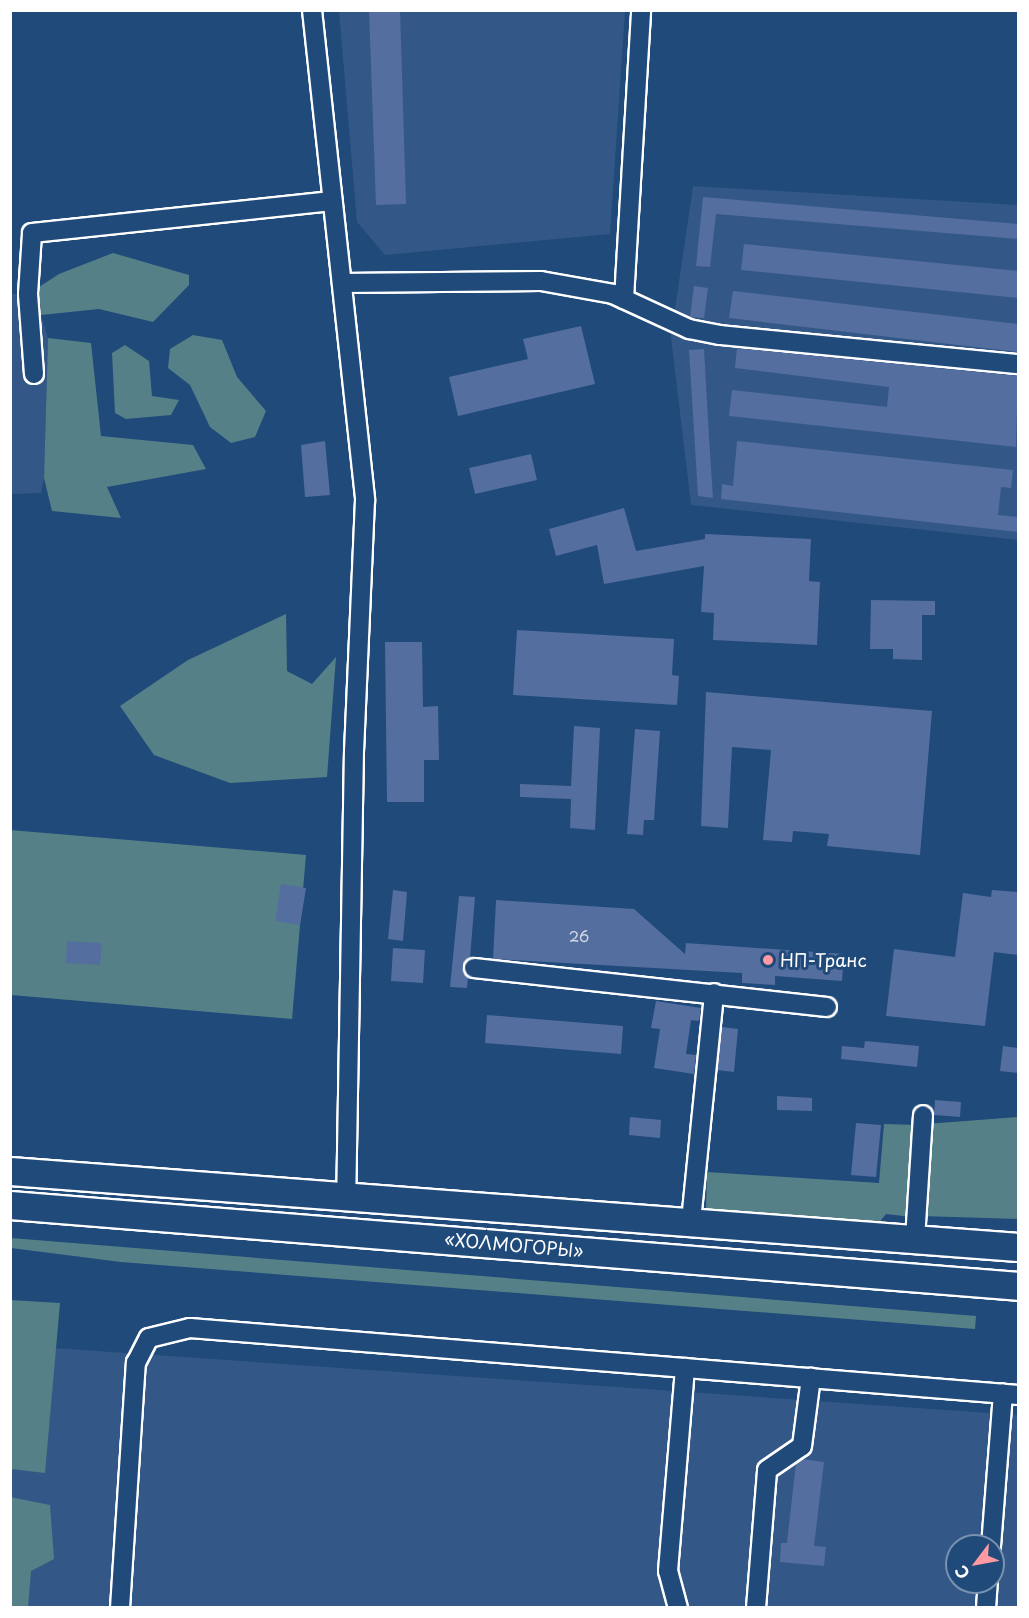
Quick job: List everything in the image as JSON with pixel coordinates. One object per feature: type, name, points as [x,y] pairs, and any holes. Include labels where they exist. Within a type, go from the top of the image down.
[{"type":"highway","name":"«ХОЛМОГОРЫ»","points":[[10,1171],[1018,1247]]},
{"type":"highway","name":"«ХОЛМОГОРЫ»","points":[[10,1205],[1018,1286]]},
{"type":"street","points":[[312,10],[365,500],[354,750],[346,1197]]},
{"type":"street","points":[[624,299],[641,10]]},
{"type":"street","points":[[34,374],[28,294],[32,233],[332,201]]},
{"type":"street","points":[[342,283],[541,281],[624,299],[689,329],[720,335],[1018,363]]},
{"type":"street","points":[[474,968],[826,1007]]},
{"type":"street","points":[[691,1221],[714,993]]},
{"type":"street","points":[[915,1239],[923,1114]]},
{"type":"street","points":[[120,1608],[136,1363],[149,1338],[190,1328],[1011,1394],[993,1534]]},
{"type":"street","points":[[678,1608],[668,1571],[685,1368]]},
{"type":"street","points":[[756,1608],[767,1470],[802,1446],[811,1378]]},
{"type":"shaded area","points":[[339,11],[625,11],[610,234],[385,255],[357,222]]},
{"type":"shaded area","points":[[693,186],[1018,205],[1018,540],[691,505],[671,337]]},
{"type":"shaded area","points":[[40,293],[41,315],[48,338],[44,478],[41,493],[11,494],[10,294]]},
{"type":"shaded area","points":[[10,1345],[1018,1415],[1018,1607],[11,1607]]},
{"type":"green space","points":[[113,253],[189,275],[189,285],[153,322],[99,309],[41,315],[39,287],[59,274]]},
{"type":"green space","points":[[193,335],[222,340],[237,377],[266,411],[255,437],[231,443],[210,427],[190,385],[168,368],[170,349]]},
{"type":"green space","points":[[48,338],[91,343],[101,436],[193,445],[206,469],[107,487],[121,518],[52,511],[44,478]]},
{"type":"green space","points":[[125,345],[149,361],[152,396],[179,400],[171,415],[126,419],[115,413],[112,353]]},
{"type":"green space","points":[[286,614],[287,671],[312,684],[336,657],[327,777],[230,783],[154,755],[120,706],[188,660]]},
{"type":"green space","points":[[10,830],[306,855],[292,1019],[11,995]]},
{"type":"green space","points":[[1018,1117],[1018,1219],[921,1216],[926,1124]]},
{"type":"green space","points":[[884,1124],[917,1125],[912,1217],[886,1214],[877,1225],[706,1210],[707,1172],[879,1183]]},
{"type":"green space","points":[[10,1238],[976,1316],[975,1329],[121,1262],[11,1248]]},
{"type":"green space","points":[[10,1300],[60,1303],[45,1473],[11,1469]]},
{"type":"green space","points":[[10,1497],[50,1505],[54,1559],[31,1571],[28,1607],[11,1607]]},
{"type":"building","points":[[369,10],[400,10],[406,204],[376,205]]},
{"type":"building","points":[[703,197],[1018,224],[1018,239],[716,214],[710,267],[696,266]]},
{"type":"building","points":[[744,244],[1018,271],[1018,298],[741,270]]},
{"type":"building","points":[[694,286],[708,288],[704,318],[690,317]]},
{"type":"building","points":[[733,291],[1018,324],[1018,352],[729,318]]},
{"type":"building","points":[[581,326],[595,384],[458,416],[449,377],[528,359],[523,339]]},
{"type":"building","points":[[737,348],[1018,376],[1016,447],[729,416],[732,390],[887,407],[889,387],[735,368]]},
{"type":"building","points":[[704,349],[713,498],[698,496],[689,350]]},
{"type":"building","points":[[325,441],[330,495],[305,497],[301,445]]},
{"type":"building","points":[[737,441],[1013,470],[1011,488],[1001,487],[998,515],[1018,517],[1018,532],[721,499],[722,484],[733,486]]},
{"type":"building","points":[[531,454],[537,480],[475,494],[469,468]]},
{"type":"building","points":[[624,508],[636,551],[705,539],[705,534],[811,539],[809,581],[820,582],[817,645],[713,640],[714,613],[701,612],[704,566],[604,584],[597,545],[556,556],[549,529]]},
{"type":"building","points":[[871,600],[935,601],[935,615],[922,615],[922,660],[893,659],[893,649],[870,649]]},
{"type":"building","points":[[517,630],[674,639],[672,675],[679,676],[677,705],[513,695]]},
{"type":"building","points":[[385,642],[422,642],[423,707],[438,706],[439,760],[424,760],[424,802],[387,802]]},
{"type":"building","points":[[706,692],[932,711],[920,855],[827,846],[829,834],[793,831],[792,842],[763,840],[771,750],[732,747],[728,828],[701,826]]},
{"type":"building","points":[[574,726],[600,728],[595,830],[570,828],[571,799],[520,797],[520,784],[571,786]]},
{"type":"building","points":[[635,729],[660,731],[654,820],[644,820],[643,835],[627,834]]},
{"type":"building","points":[[281,884],[306,888],[300,925],[275,921]]},
{"type":"building","points":[[393,890],[407,892],[403,941],[388,939]]},
{"type":"building","points":[[992,890],[1018,892],[1018,955],[994,952],[985,1026],[886,1016],[894,949],[955,957],[963,893],[991,897]]},
{"type":"building","points":[[459,896],[475,897],[470,958],[463,967],[468,977],[467,988],[450,987]]},
{"type":"building","points":[[496,900],[634,909],[685,954],[686,943],[844,954],[842,981],[775,976],[775,985],[742,983],[742,973],[493,959]]},
{"type":"building","points":[[67,941],[102,943],[100,965],[66,963]]},
{"type":"building","points":[[393,948],[425,950],[423,983],[391,981]]},
{"type":"building","points":[[656,1001],[701,1008],[699,1021],[691,1020],[686,1054],[696,1055],[694,1074],[654,1068],[660,1029],[651,1028]]},
{"type":"building","points":[[487,1015],[623,1026],[621,1054],[485,1043]]},
{"type":"building","points":[[722,1027],[738,1029],[734,1072],[717,1070]]},
{"type":"building","points":[[865,1041],[919,1046],[917,1067],[841,1059],[842,1046],[864,1048]]},
{"type":"building","points":[[1003,1046],[1018,1048],[1018,1073],[1000,1071]]},
{"type":"building","points":[[777,1096],[812,1098],[812,1111],[777,1110]]},
{"type":"building","points":[[935,1100],[961,1102],[960,1117],[934,1115]]},
{"type":"building","points":[[630,1117],[661,1120],[660,1138],[629,1135]]},
{"type":"building","points":[[856,1123],[881,1125],[876,1177],[851,1175]]},
{"type":"building","points":[[802,1459],[824,1462],[814,1546],[826,1547],[824,1566],[780,1562],[781,1543],[787,1543],[796,1463]]},
{"type":"place","name":"НП-Транс","points":[[768,960]]}]
